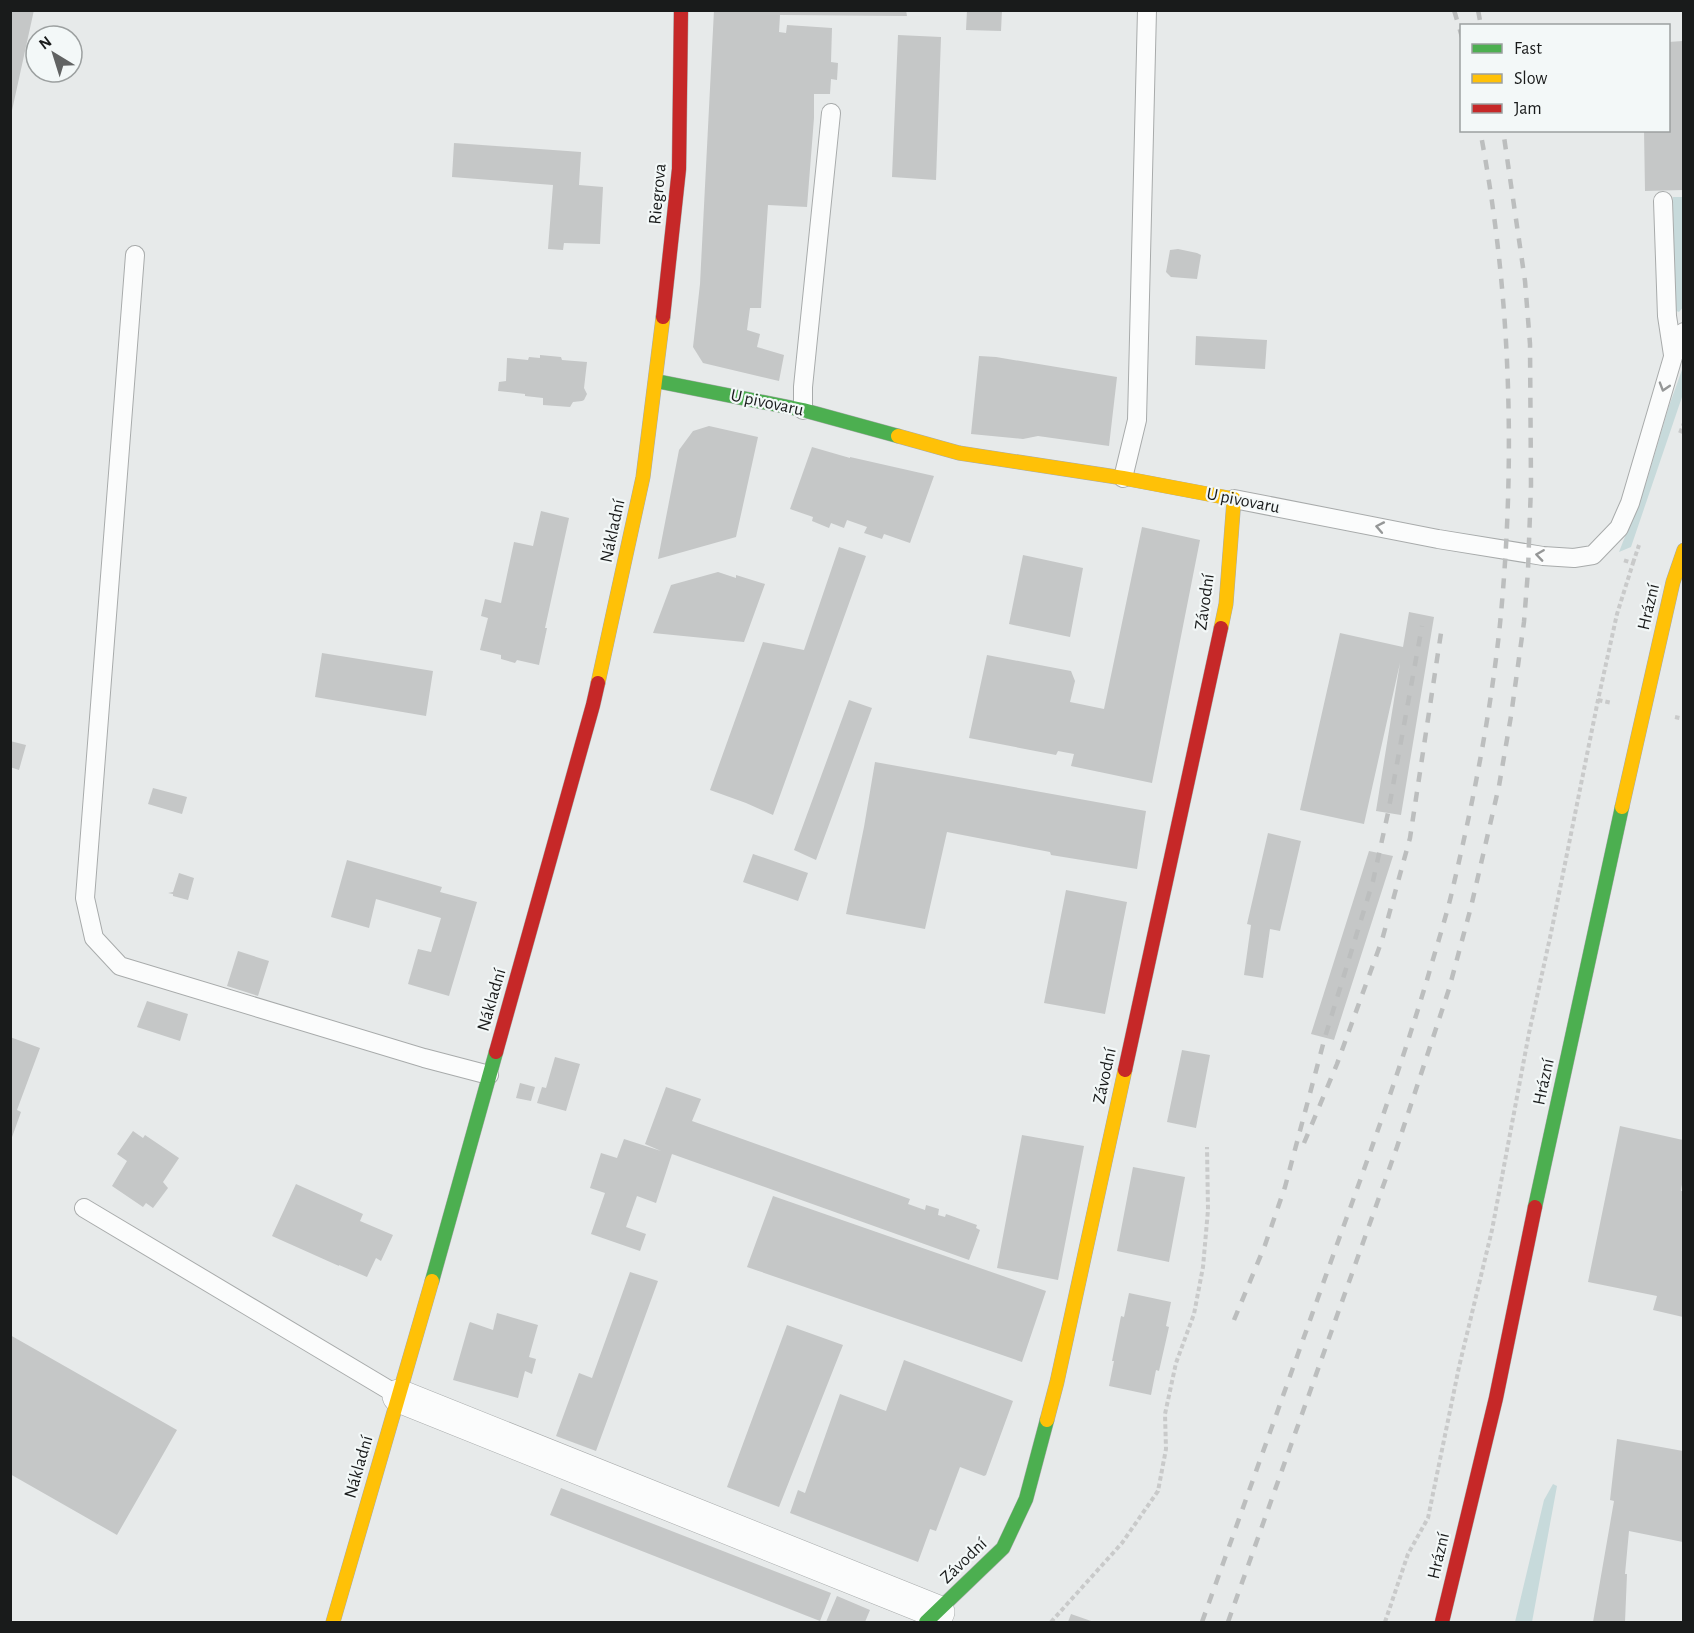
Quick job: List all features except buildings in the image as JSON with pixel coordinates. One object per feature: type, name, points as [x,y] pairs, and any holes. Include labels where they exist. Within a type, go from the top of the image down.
[{"type":"main road","name":"Riegrova","points":[[656,381],[679,168],[681,10]]},
{"type":"main road","name":"U pivovaru","points":[[656,381],[803,410],[959,453],[1123,478],[1234,499]]},
{"type":"main road","name":"Nákladní","points":[[333,1623],[593,705],[643,477],[656,381]]},
{"type":"main road","name":"Závodní","points":[[932,1617],[1003,1548],[1026,1498],[1057,1382],[1226,604],[1234,499]]},
{"type":"main road","name":"Hrázní","points":[[1442,1623],[1496,1398],[1638,732],[1678,584],[1683,550]]},
{"type":"street","points":[[399,1396],[932,1617]]},
{"type":"lane","points":[[1123,478],[1137,420],[1147,10]]},
{"type":"lane","points":[[803,410],[803,387],[831,113]]},
{"type":"lane","points":[[1664,201],[1667,316],[1673,357]]},
{"type":"lane","points":[[135,255],[85,898],[94,938],[120,966],[424,1058],[489,1075]]},
{"type":"lane","points":[[1597,552],[1619,528],[1630,503],[1673,357],[1683,332]]},
{"type":"lane","name":"U pivovaru","points":[[1234,499],[1543,556],[1574,558],[1593,555],[1597,552]]},
{"type":"lane","points":[[84,1208],[399,1396]]},
{"type":"path","points":[[1385,1623],[1408,1554],[1428,1518],[1459,1367],[1492,1230],[1529,1033],[1598,700],[1617,615],[1633,563],[1597,552]]},
{"type":"path","points":[[1051,1623],[1122,1543],[1158,1491],[1166,1449],[1165,1414],[1176,1363],[1194,1314],[1203,1267],[1208,1210],[1207,1147]]},
{"type":"shaded area","points":[[1673,197],[1683,197],[1684,306],[1679,312],[1674,310]]},
{"type":"shaded area","points":[[1683,367],[1683,394],[1631,547],[1619,552],[1647,480]]},
{"type":"shaded area","points":[[1553,1484],[1557,1486],[1532,1622],[1515,1622],[1544,1500]]},
{"type":"railway","points":[[1454,10],[1460,30]]},
{"type":"railway","points":[[1478,10],[1481,24]]},
{"type":"railway","points":[[1202,1622],[1407,1044],[1445,919],[1481,754],[1500,624],[1505,562],[1509,438],[1504,314],[1498,252],[1480,132]]},
{"type":"railway","points":[[1228,1622],[1397,1147],[1449,989],[1499,786],[1524,622],[1531,485],[1530,344],[1525,281],[1503,132]]},
{"type":"railway","points":[[1234,1320],[1265,1245],[1285,1187],[1325,1037],[1373,881],[1388,813],[1422,626]]},
{"type":"railway","points":[[1304,1143],[1337,1064],[1382,940],[1410,838],[1441,633]]},
{"type":"traffic: fast","points":[[656,381],[803,410],[898,436]]},
{"type":"traffic: fast","points":[[1535,1207],[1622,807]]},
{"type":"traffic: fast","points":[[432,1281],[496,1052]]},
{"type":"traffic: fast","points":[[926,1622],[1003,1548],[1026,1499],[1047,1420]]},
{"type":"traffic: slow","points":[[598,683],[643,477],[663,317]]},
{"type":"traffic: slow","points":[[898,436],[959,453],[1123,478],[1234,499],[1226,604],[1221,628]]},
{"type":"traffic: slow","points":[[1622,807],[1673,582],[1684,550]]},
{"type":"traffic: slow","points":[[1047,1420],[1125,1070]]},
{"type":"traffic: slow","points":[[333,1622],[432,1281]]},
{"type":"traffic: jam","points":[[663,317],[679,169],[681,10]]},
{"type":"traffic: jam","points":[[1125,1070],[1221,628]]},
{"type":"traffic: jam","points":[[496,1052],[598,683]]},
{"type":"traffic: jam","points":[[1442,1622],[1496,1398],[1535,1207]]}]
